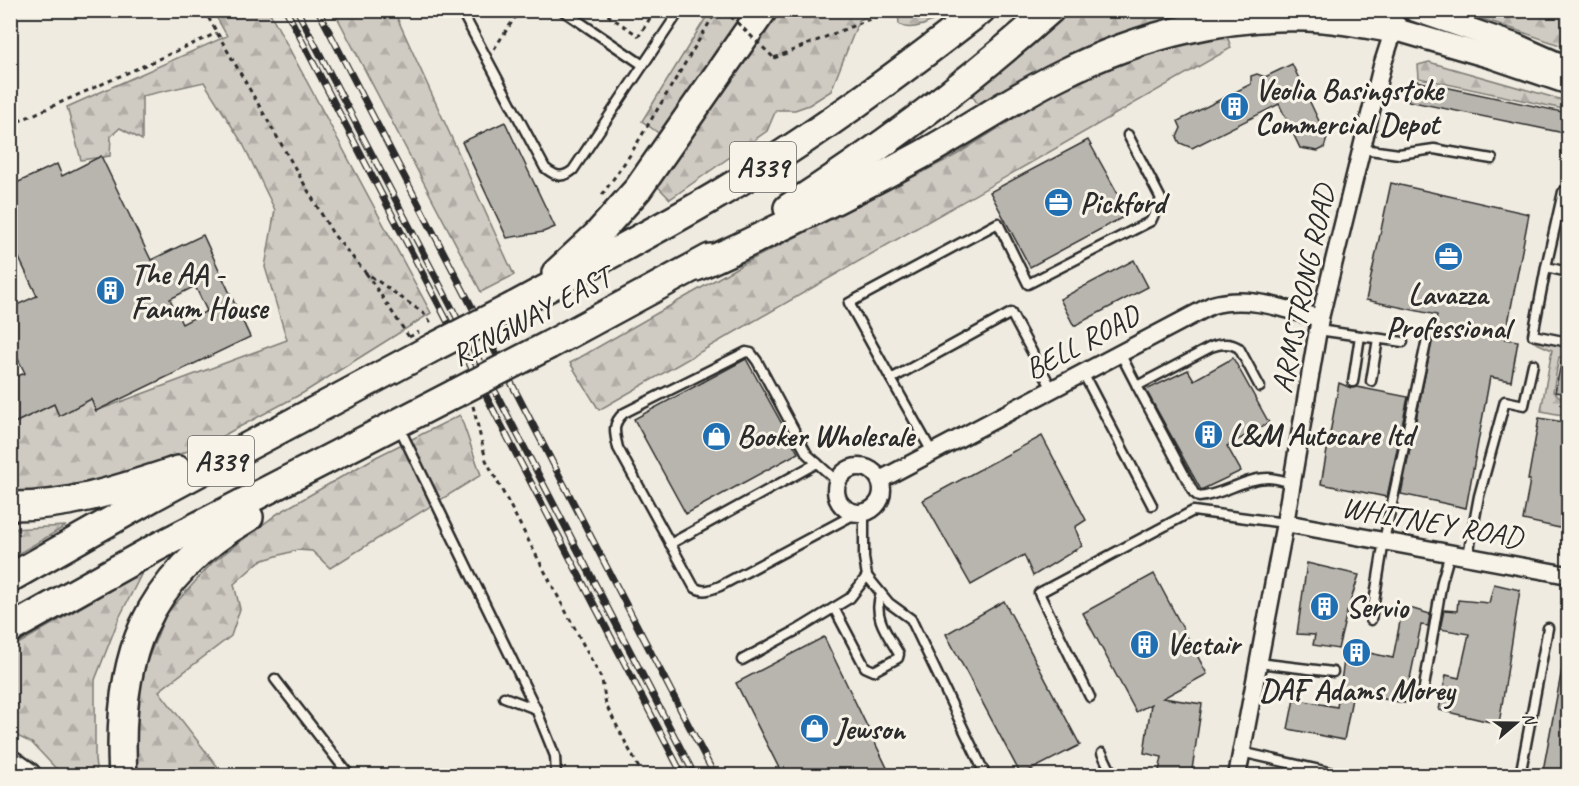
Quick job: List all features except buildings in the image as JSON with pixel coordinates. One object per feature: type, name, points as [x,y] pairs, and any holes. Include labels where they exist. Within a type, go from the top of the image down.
[{"type":"highway","points":[[521,302],[597,235],[638,189],[763,10]]},
{"type":"highway","name":"RINGWAY EAST","points":[[10,578],[153,497],[245,449],[422,342],[521,302],[630,245],[764,166],[891,80],[981,10]]},
{"type":"highway","name":"RINGWAY EAST","points":[[10,629],[157,547],[397,423],[464,399],[549,345],[696,267],[812,193],[894,135],[956,89],[1050,10]]},
{"type":"highway","points":[[696,267],[783,228],[849,194],[1060,75],[1138,43],[1215,24],[1272,17],[1323,18],[1394,29]]},
{"type":"highway","points":[[10,507],[84,499],[245,449]]},
{"type":"highway","points":[[123,776],[122,711],[129,667],[144,625],[163,591],[188,561],[215,538],[271,503],[338,454]]},
{"type":"highway","points":[[10,764],[27,776]]},
{"type":"street","points":[[1414,10],[1516,45],[1569,68]]},
{"type":"street","points":[[1394,29],[1569,83]]},
{"type":"street","name":"ARMSTRONG ROAD","points":[[1237,776],[1285,524],[1319,324],[1382,66],[1394,29]]},
{"type":"street","name":"BELL ROAD","points":[[880,480],[1212,304],[1228,301],[1256,303],[1319,324]]},
{"type":"street","points":[[852,468],[868,469],[880,480],[882,497],[875,508],[860,514],[841,505],[836,494],[838,482],[842,475],[852,468]]},
{"type":"street","name":"WHITNEY ROAD","points":[[1285,524],[1468,555],[1569,575]]},
{"type":"lane","points":[[461,10],[544,168],[556,176],[566,175],[573,170],[680,10]]},
{"type":"lane","points":[[562,10],[644,65]]},
{"type":"lane","points":[[932,452],[849,303],[998,224],[1028,284],[1151,221],[1161,199],[1128,135]]},
{"type":"lane","points":[[1362,149],[1399,154],[1434,148],[1492,159]]},
{"type":"lane","points":[[1569,194],[1563,192],[1533,335],[1569,342]]},
{"type":"lane","points":[[1546,267],[1569,272]]},
{"type":"lane","points":[[891,379],[1011,313],[1052,389]]},
{"type":"lane","points":[[1319,324],[1360,336],[1403,342]]},
{"type":"lane","points":[[1371,620],[1384,542],[1428,334]]},
{"type":"lane","points":[[1353,382],[1360,336]]},
{"type":"lane","points":[[1371,381],[1377,339]]},
{"type":"lane","points":[[1137,386],[1211,347],[1227,343],[1239,348],[1260,387]]},
{"type":"lane","points":[[838,482],[807,454],[751,353],[746,352],[624,414],[618,418],[615,425],[618,448],[694,587],[699,590],[708,591],[720,586],[860,514],[867,576],[889,603],[911,619],[986,776]]},
{"type":"lane","points":[[1120,353],[1194,493],[1199,497],[1265,478],[1292,483]]},
{"type":"lane","points":[[1468,555],[1479,496],[1505,401],[1524,405],[1533,364]]},
{"type":"lane","points":[[1083,373],[1152,505]]},
{"type":"lane","points":[[397,423],[536,709],[555,756],[556,776]]},
{"type":"lane","points":[[670,544],[817,463]]},
{"type":"lane","points":[[1090,697],[1039,593],[1193,511],[1285,524]]},
{"type":"lane","points":[[1423,693],[1440,591],[1450,552]]},
{"type":"lane","points":[[742,660],[850,598],[867,576]]},
{"type":"lane","points":[[834,608],[865,667],[874,671],[898,658],[879,618],[877,604],[882,594]]},
{"type":"lane","points":[[1520,776],[1548,628]]},
{"type":"lane","points":[[1258,663],[1333,672]]},
{"type":"lane","points":[[275,679],[350,776]]},
{"type":"lane","points":[[504,697],[536,709]]},
{"type":"lane","points":[[1241,752],[1346,776]]},
{"type":"lane","points":[[1102,753],[1113,776]]},
{"type":"path","points":[[204,10],[333,234],[422,342]]},
{"type":"path","points":[[487,58],[520,10]]},
{"type":"path","points":[[600,10],[639,36],[655,10]]},
{"type":"path","points":[[598,200],[630,155],[717,10]]},
{"type":"path","points":[[724,10],[774,58],[892,10]]},
{"type":"path","points":[[10,125],[217,33]]},
{"type":"path","points":[[365,272],[426,315]]},
{"type":"path","points":[[464,399],[486,460],[602,680],[606,705],[643,776]]},
{"type":"green space","points":[[213,11],[269,11],[431,313],[303,393],[213,441],[124,476],[49,493],[11,494],[10,425],[54,404],[59,415],[91,399],[96,411],[287,340],[265,267],[275,210],[243,144],[204,82],[142,96],[142,140],[120,128],[111,136],[110,156],[81,160],[67,107],[227,36]]},
{"type":"green space","points":[[334,11],[394,11],[514,275],[481,292]]},
{"type":"green space","points":[[710,11],[749,11],[661,135],[642,121]]},
{"type":"green space","points":[[775,11],[882,11],[859,20],[831,91],[809,105],[795,110],[776,110],[767,131],[670,199],[658,187],[726,78]]},
{"type":"green space","points":[[898,11],[942,11],[932,21],[911,27],[899,24]]},
{"type":"green space","points":[[1071,11],[1241,11],[1162,23],[1116,36],[1076,54],[981,109],[971,94]]},
{"type":"green space","points":[[1451,11],[1568,11],[1568,48],[1493,22]]},
{"type":"green space","points":[[1226,32],[1231,48],[599,410],[570,363],[743,264],[956,155],[1067,85],[1161,47]]},
{"type":"green space","points":[[1429,62],[1566,101],[1568,110],[1419,78],[1418,65]]},
{"type":"green space","points":[[1532,337],[1568,345],[1568,358],[1559,357],[1553,392],[1565,400],[1562,415],[1541,411],[1552,350],[1534,342]]},
{"type":"green space","points":[[460,415],[481,475],[330,568],[312,551],[297,550],[260,561],[234,584],[240,609],[231,636],[159,691],[224,775],[137,776],[132,744],[140,679],[166,614],[212,563],[277,514],[376,457]]},
{"type":"green space","points":[[66,526],[11,558],[11,529]]},
{"type":"green space","points":[[143,571],[119,618],[95,680],[97,775],[62,775],[32,743],[11,733],[11,648]]},
{"type":"railway","points":[[286,10],[683,776]]},
{"type":"railway","points":[[297,10],[695,776]]},
{"type":"railway","points":[[318,10],[715,776]]},
{"type":"place","name":"Veolia Basingstoke Commercial Depot","points":[[1234,107]]},
{"type":"place","name":"Pickford","points":[[1059,203]]},
{"type":"place","name":"Lavazza Professional","points":[[1448,257]]},
{"type":"place","name":"The AA - Fanum House","points":[[110,291]]},
{"type":"place","name":"L&M Autocare ltd","points":[[1208,435]]},
{"type":"place","name":"Booker Wholesale","points":[[716,436]]},
{"type":"place","name":"Servio","points":[[1325,607]]},
{"type":"place","name":"Vectair","points":[[1145,644]]},
{"type":"place","name":"DAF Adams Morey","points":[[1357,653]]},
{"type":"place","name":"Jewson","points":[[814,729]]}]
